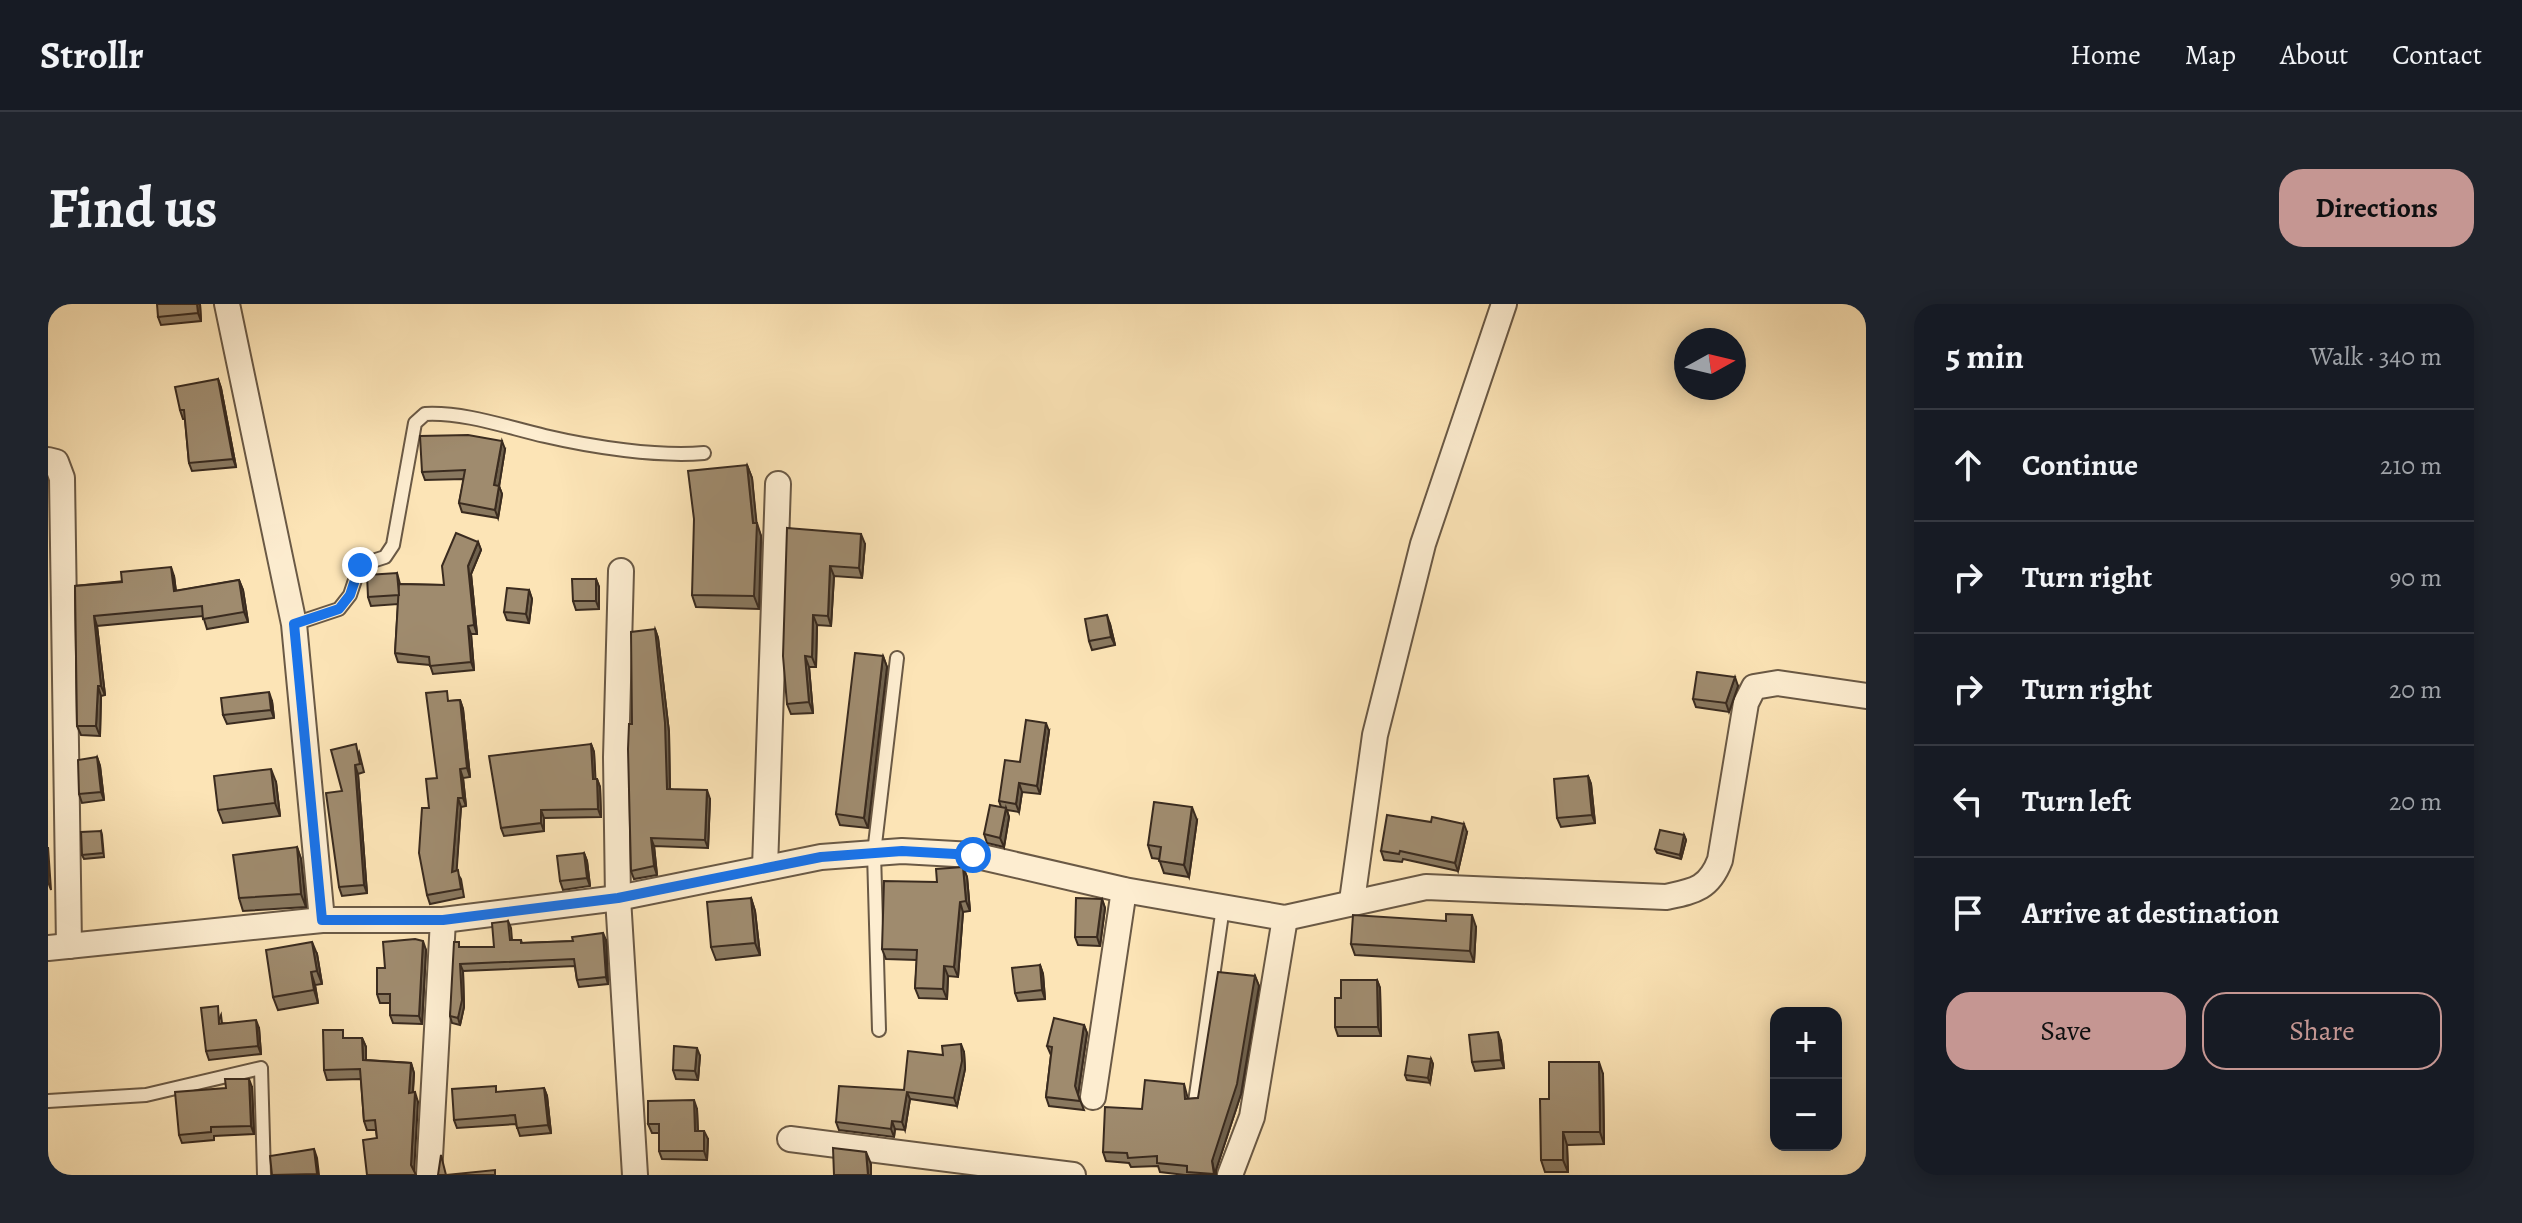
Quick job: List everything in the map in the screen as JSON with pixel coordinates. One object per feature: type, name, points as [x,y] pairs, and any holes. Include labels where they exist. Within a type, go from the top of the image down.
[{"type":"street","points":[[227,304],[294,624],[322,920]]},
{"type":"street","points":[[1352,901],[1375,735],[1423,544],[1504,304]]},
{"type":"street","points":[[48,460],[56,462],[62,478],[56,571],[58,947],[322,920],[443,920],[618,898],[821,857],[902,851],[973,855],[1124,890],[1285,918],[1426,887],[1666,897],[1692,892],[1713,879],[1720,860],[1746,703],[1754,687],[1778,683],[1866,696]]},
{"type":"street","points":[[765,868],[778,484]]},
{"type":"street","points":[[621,571],[616,757],[618,898],[635,1175]]},
{"type":"street","points":[[1093,1097],[1124,890]]},
{"type":"street","points":[[1230,1175],[1252,1117],[1285,918]]},
{"type":"street","points":[[429,1175],[443,920]]},
{"type":"street","points":[[790,1139],[1073,1175]]},
{"type":"lane","points":[[294,624],[339,609],[350,595],[360,565],[385,557],[393,545],[415,423],[425,414],[468,417],[562,440],[704,453]]},
{"type":"lane","points":[[879,1030],[874,853],[897,658]]},
{"type":"lane","points":[[1195,1102],[1223,907]]},
{"type":"lane","points":[[48,1101],[146,1095],[261,1068],[264,1175]]},
{"type":"building","points":[[157,304],[197,304],[198,313],[158,317]]},
{"type":"building","points":[[218,379],[233,459],[189,463],[184,410],[180,410],[175,387]]},
{"type":"building","points":[[468,435],[502,441],[494,485],[499,486],[495,510],[459,503],[465,470],[422,472],[420,436]]},
{"type":"building","points":[[747,465],[753,523],[757,523],[754,596],[692,595],[694,519],[688,471]]},
{"type":"building","points":[[787,528],[861,534],[859,568],[830,566],[828,616],[813,615],[812,657],[805,656],[809,702],[787,704],[783,656]]},
{"type":"building","points":[[456,533],[478,542],[468,566],[474,625],[468,626],[471,662],[430,666],[429,657],[395,653],[399,584],[444,585],[442,566]]},
{"type":"building","points":[[171,567],[174,591],[239,580],[244,612],[203,619],[202,606],[94,616],[101,686],[98,686],[96,726],[77,726],[75,586],[122,582],[121,572]]},
{"type":"building","points":[[397,573],[399,595],[368,597],[367,575]]},
{"type":"building","points":[[572,579],[596,579],[596,601],[573,601]]},
{"type":"building","points":[[507,588],[529,590],[526,614],[504,612]]},
{"type":"building","points":[[1107,615],[1111,637],[1089,641],[1085,619]]},
{"type":"building","points":[[655,629],[665,723],[667,789],[707,790],[705,840],[651,838],[654,866],[631,871],[628,749],[629,724],[632,724],[631,632]]},
{"type":"building","points":[[855,653],[883,656],[864,818],[836,814]]},
{"type":"building","points":[[1697,672],[1735,677],[1726,703],[1693,699]]},
{"type":"building","points":[[447,691],[448,701],[460,700],[467,768],[460,769],[463,798],[458,798],[452,872],[458,870],[461,889],[427,895],[419,853],[422,808],[429,808],[426,779],[437,778],[426,693]]},
{"type":"building","points":[[269,692],[271,710],[223,715],[221,698]]},
{"type":"building","points":[[1026,720],[1046,723],[1037,786],[1019,783],[1016,804],[999,801],[1005,760],[1020,762]]},
{"type":"building","points":[[356,744],[360,764],[355,765],[364,885],[339,887],[326,793],[342,791],[331,750]]},
{"type":"building","points":[[591,744],[598,809],[541,810],[541,823],[501,828],[489,756]]},
{"type":"building","points":[[97,757],[101,792],[79,794],[78,760]]},
{"type":"building","points":[[271,769],[275,803],[218,810],[214,776]]},
{"type":"building","points":[[1588,776],[1592,815],[1557,818],[1554,779]]},
{"type":"building","points":[[1154,802],[1192,807],[1184,865],[1159,861],[1161,847],[1148,845]]},
{"type":"building","points":[[990,805],[1006,808],[1000,838],[984,834]]},
{"type":"building","points":[[1387,815],[1431,822],[1432,817],[1464,824],[1455,863],[1400,851],[1399,854],[1381,851]]},
{"type":"building","points":[[1660,830],[1684,835],[1680,855],[1655,849]]},
{"type":"building","points":[[101,831],[103,853],[82,855],[81,832]]},
{"type":"building","points":[[297,847],[301,894],[239,898],[233,855]]},
{"type":"building","points":[[584,853],[587,878],[560,881],[557,856]]},
{"type":"building","points":[[963,867],[966,901],[960,902],[954,967],[944,966],[943,989],[915,988],[917,950],[882,949],[884,881],[937,882],[936,869]]},
{"type":"building","points":[[751,898],[755,943],[711,947],[707,902]]},
{"type":"building","points":[[1076,898],[1102,899],[1097,937],[1075,937]]},
{"type":"building","points":[[1446,914],[1472,915],[1470,951],[1351,944],[1353,915],[1446,921]]},
{"type":"building","points":[[508,921],[510,940],[521,940],[521,943],[573,941],[572,937],[603,933],[606,977],[577,980],[574,959],[460,964],[462,1000],[458,1018],[450,1016],[454,942],[459,942],[459,947],[494,947],[492,923]]},
{"type":"building","points":[[423,941],[419,1016],[390,1015],[390,994],[377,994],[377,968],[385,968],[383,942]]},
{"type":"building","points":[[312,942],[317,971],[311,972],[314,990],[273,997],[266,950]]},
{"type":"building","points":[[1040,965],[1042,990],[1015,993],[1012,968]]},
{"type":"building","points":[[1218,972],[1255,976],[1237,1084],[1212,1161],[1214,1174],[1187,1172],[1187,1166],[1157,1163],[1157,1156],[1128,1158],[1127,1153],[1103,1152],[1105,1107],[1142,1109],[1145,1080],[1184,1084],[1185,1099],[1198,1098]]},
{"type":"building","points":[[1341,980],[1377,980],[1378,1027],[1335,1027],[1335,998],[1341,998]]},
{"type":"building","points":[[218,1006],[219,1024],[256,1020],[258,1046],[206,1051],[201,1008]]},
{"type":"building","points":[[1054,1018],[1084,1025],[1075,1086],[1080,1101],[1046,1097],[1052,1047],[1047,1046]]},
{"type":"building","points":[[323,1030],[343,1030],[343,1038],[362,1038],[363,1060],[411,1063],[409,1093],[415,1092],[411,1165],[416,1175],[367,1175],[363,1140],[377,1138],[375,1120],[364,1121],[360,1069],[324,1070]]},
{"type":"building","points":[[1498,1032],[1501,1060],[1472,1062],[1469,1035]]},
{"type":"building","points":[[961,1044],[962,1061],[954,1098],[907,1092],[902,1122],[892,1121],[891,1129],[836,1122],[839,1086],[904,1090],[908,1051],[943,1055],[942,1046]]},
{"type":"building","points":[[674,1046],[697,1048],[695,1071],[673,1070]]},
{"type":"building","points":[[1408,1056],[1431,1059],[1428,1078],[1405,1075]]},
{"type":"building","points":[[1549,1062],[1599,1062],[1600,1132],[1563,1132],[1563,1160],[1541,1160],[1540,1099],[1549,1099]]},
{"type":"building","points":[[225,1079],[249,1079],[251,1126],[211,1127],[211,1132],[179,1135],[175,1092],[226,1088]]},
{"type":"building","points":[[496,1086],[496,1092],[544,1088],[548,1125],[517,1128],[515,1115],[454,1120],[452,1089]]},
{"type":"building","points":[[694,1100],[695,1131],[704,1131],[704,1151],[659,1151],[659,1124],[648,1124],[648,1101]]},
{"type":"building","points":[[833,1148],[866,1152],[868,1175],[834,1175]]},
{"type":"building","points":[[314,1149],[317,1174],[272,1175],[270,1156]]},
{"type":"building","points":[[441,1155],[446,1175],[438,1175]]},
{"type":"building","points":[[495,1170],[495,1175],[446,1175]]},
{"type":"route","points":[[360,565],[350,595],[339,609],[326,616],[294,624],[322,920],[443,920],[618,898],[821,857],[902,851],[973,855]]}]
